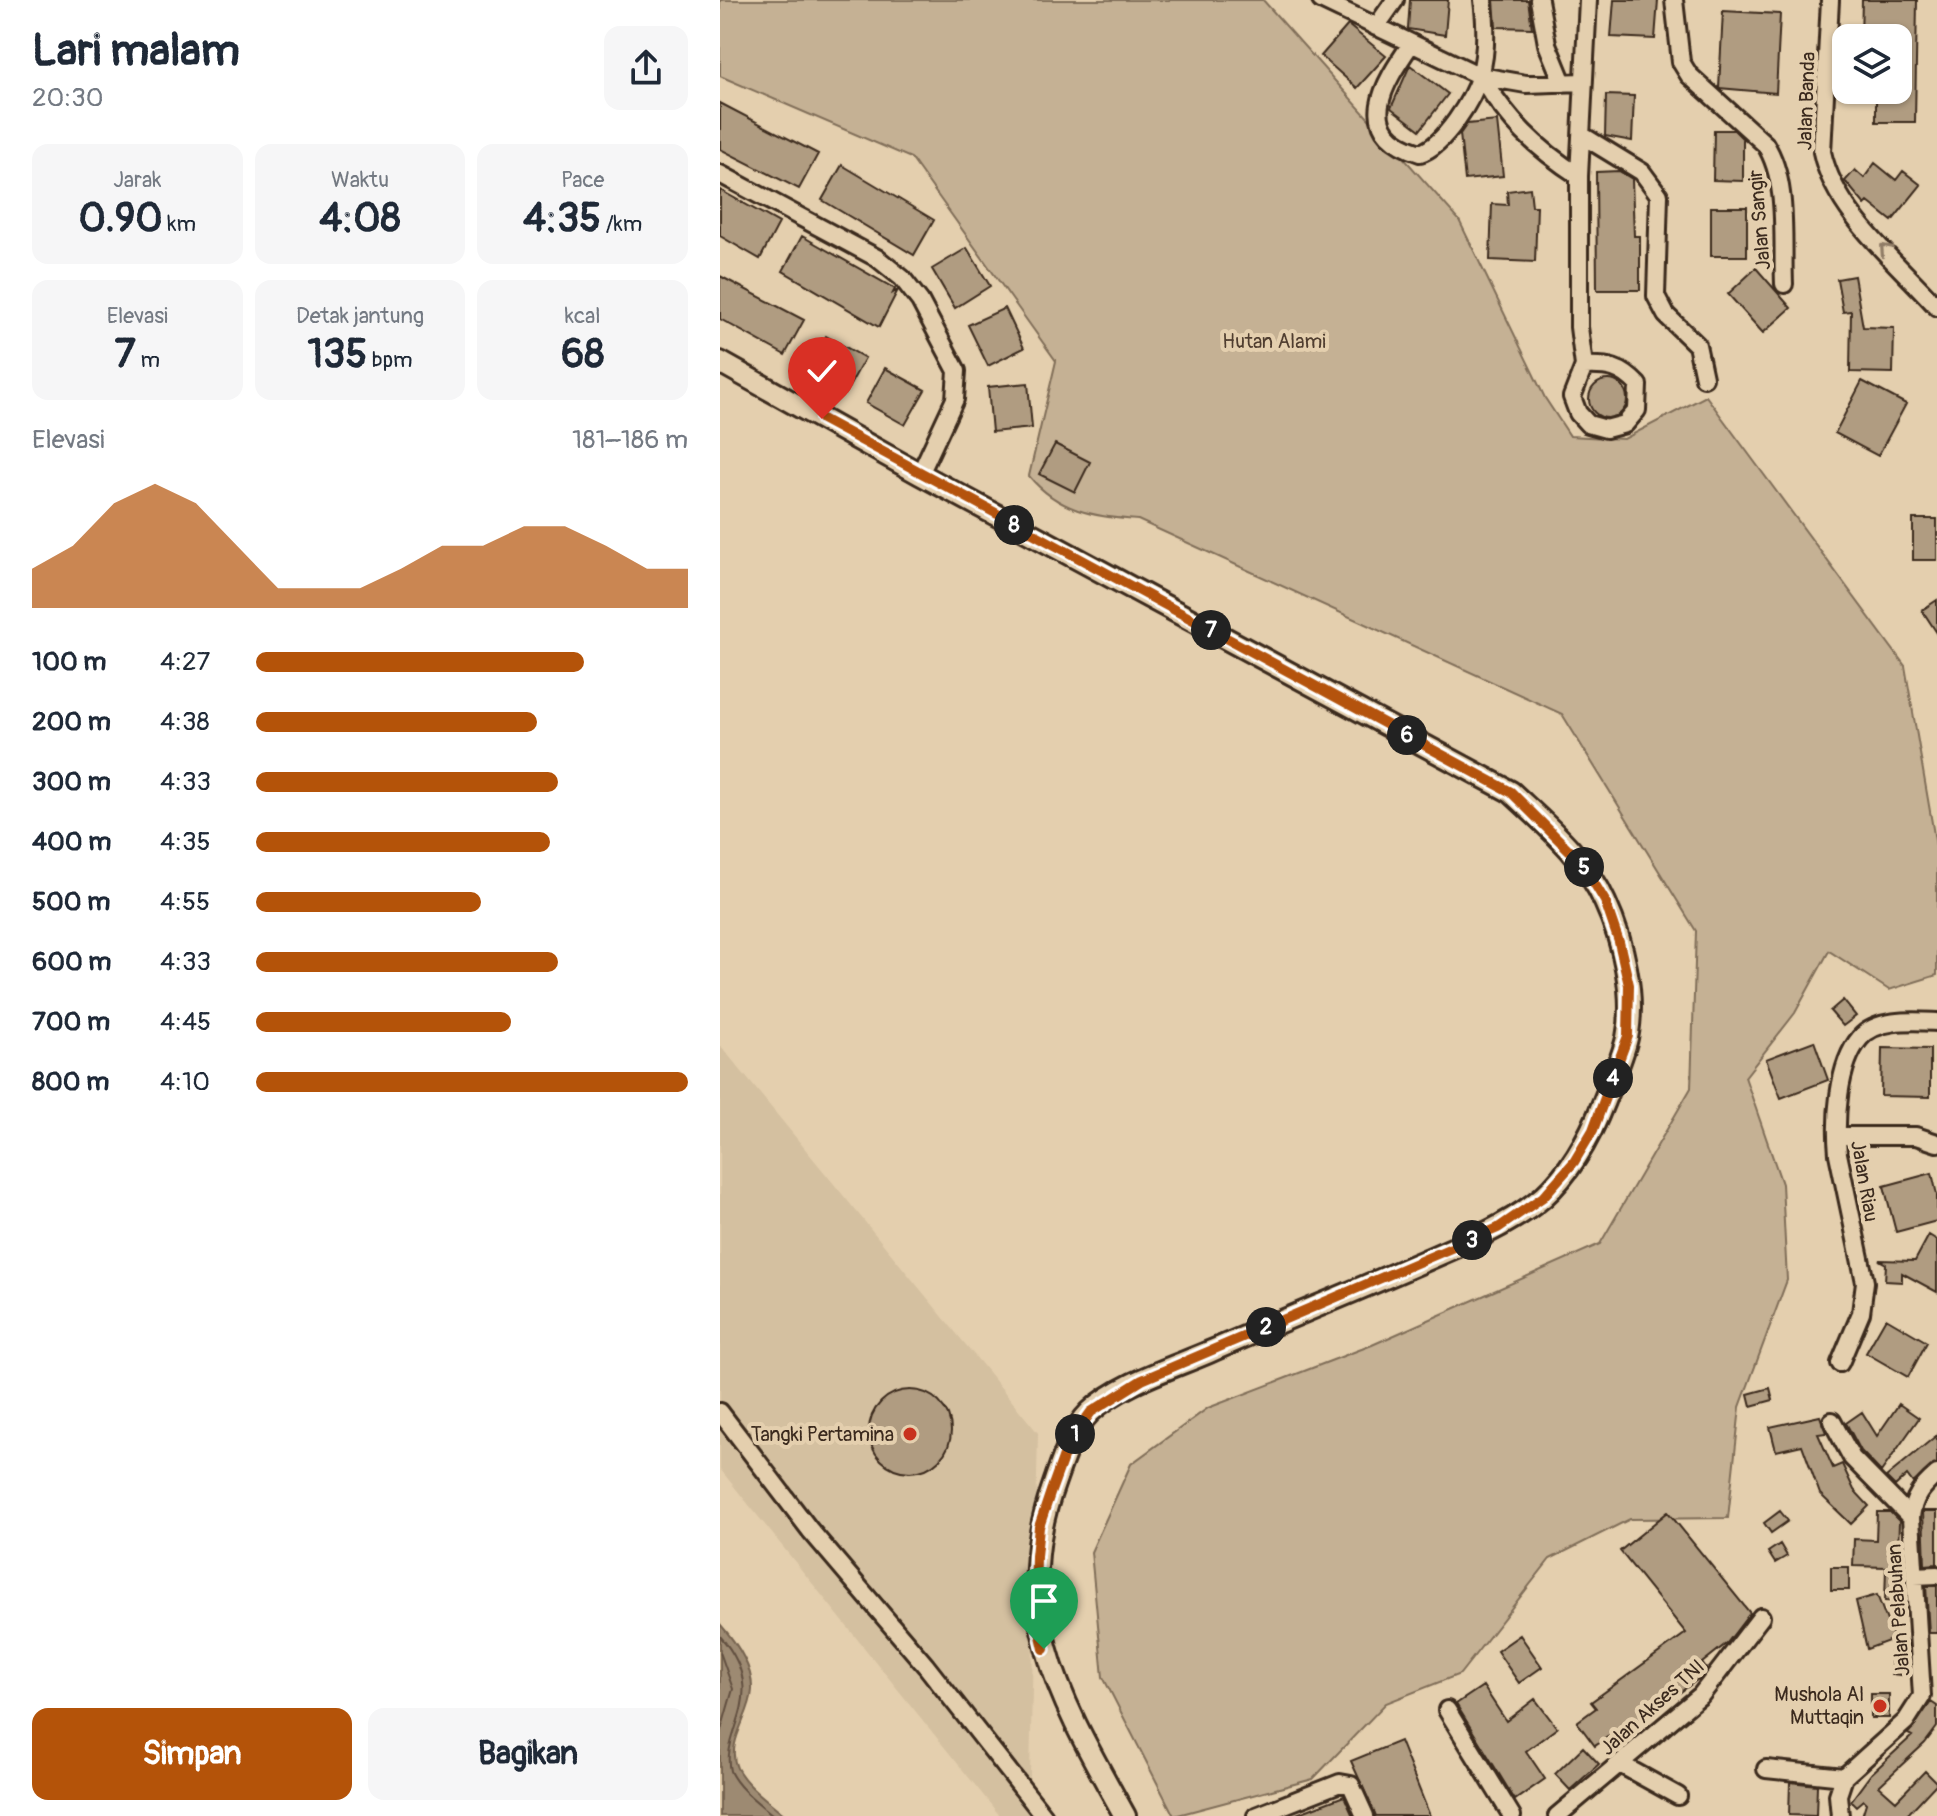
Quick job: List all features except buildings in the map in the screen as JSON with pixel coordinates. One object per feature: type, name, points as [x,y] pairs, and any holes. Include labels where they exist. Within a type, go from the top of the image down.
[{"type":"main road","points":[[720,362],[920,474],[1511,792],[1582,863],[1605,901],[1619,942],[1629,985],[1628,1036],[1593,1130],[1574,1162],[1543,1197],[1498,1228],[1142,1380],[1091,1412],[1068,1444],[1039,1527],[1035,1609],[1044,1649],[1064,1696],[1125,1816]]},
{"type":"street","points":[[1321,0],[1480,76],[1526,84],[1583,82]]},
{"type":"street","points":[[1376,27],[1395,0]]},
{"type":"street","points":[[1411,44],[1385,82],[1378,109],[1379,118],[1393,138],[1415,151],[1426,151],[1452,129],[1480,76],[1486,24],[1483,0]]},
{"type":"street","points":[[1539,0],[1547,44],[1563,83]]},
{"type":"street","points":[[1584,366],[1608,365],[1625,371],[1638,385],[1637,410],[1625,424],[1606,429],[1588,424],[1578,413],[1572,397],[1584,366],[1579,327],[1579,176],[1588,0]]},
{"type":"street","name":"Jalan Sangir","points":[[1674,0],[1681,62],[1689,75],[1765,144],[1772,156],[1780,193],[1784,284]]},
{"type":"street","name":"Jalan Banda","points":[[1830,0],[1822,152],[1827,172],[1842,201],[1937,307]]},
{"type":"street","points":[[1480,76],[1495,100],[1537,149],[1579,176]]},
{"type":"street","points":[[1583,136],[1642,172],[1659,195],[1656,296],[1666,315],[1697,345],[1704,378]]},
{"type":"street","points":[[720,174],[877,258],[902,278],[920,301],[957,371],[955,399],[920,474]]},
{"type":"street","name":"Jalan Riau","points":[[1840,1363],[1861,1313],[1865,1282],[1837,1136],[1846,1067],[1860,1037],[1896,1021],[1937,1022]]},
{"type":"street","points":[[1837,1136],[1916,1136],[1937,1143]]},
{"type":"street","points":[[720,1412],[810,1530],[926,1666],[1044,1816]]},
{"type":"street","points":[[1832,1421],[1852,1458],[1911,1518]]},
{"type":"street","name":"Jalan Pelabuhan","points":[[1844,1777],[1906,1721],[1922,1696],[1911,1518],[1913,1503],[1923,1487],[1937,1474]]},
{"type":"street","points":[[1914,1576],[1937,1575]]},
{"type":"street","name":"Jalan Akses TNI","points":[[1557,1816],[1701,1695],[1739,1650],[1761,1617]]},
{"type":"street","points":[[1447,1710],[1512,1816]]},
{"type":"street","points":[[1620,1764],[1678,1796]]},
{"type":"street","points":[[1766,1769],[1844,1777],[1838,1795],[1840,1816]]},
{"type":"street","points":[[1256,1816],[1340,1783],[1351,1785],[1365,1816]]},
{"type":"shaded area","points":[[720,1045],[1038,1433],[1029,1816],[1000,1816],[720,1469]]},
{"type":"green space","name":"Hutan Alami","points":[[720,0],[1263,0],[1459,220],[1545,398],[1570,436],[1624,439],[1706,396],[1905,666],[1937,852],[1937,975],[1889,990],[1829,951],[1795,1013],[1745,1077],[1782,1184],[1787,1280],[1740,1407],[1728,1518],[1630,1519],[1550,1559],[1460,1674],[1386,1703],[1313,1779],[1174,1816],[1103,1677],[1091,1552],[1131,1464],[1208,1408],[1372,1345],[1600,1244],[1691,1088],[1696,931],[1562,714],[1138,520],[1078,510],[1040,488],[1029,476],[1056,361],[911,158],[720,76]]},
{"type":"water","points":[[720,1624],[742,1654],[752,1681],[751,1700],[734,1749],[737,1768],[753,1788],[786,1816],[720,1816]]},
{"type":"place","name":"Tangki Pertamina","points":[[910,1434]]},
{"type":"place","name":"Mushola Al Muttaqin","points":[[1880,1706]]},
{"type":"route","points":[[822,419],[1511,792],[1582,863],[1605,901],[1629,985],[1628,1036],[1593,1130],[1574,1162],[1543,1197],[1498,1228],[1399,1273],[1142,1380],[1091,1412],[1068,1444],[1039,1527],[1035,1609],[1044,1649]]}]
